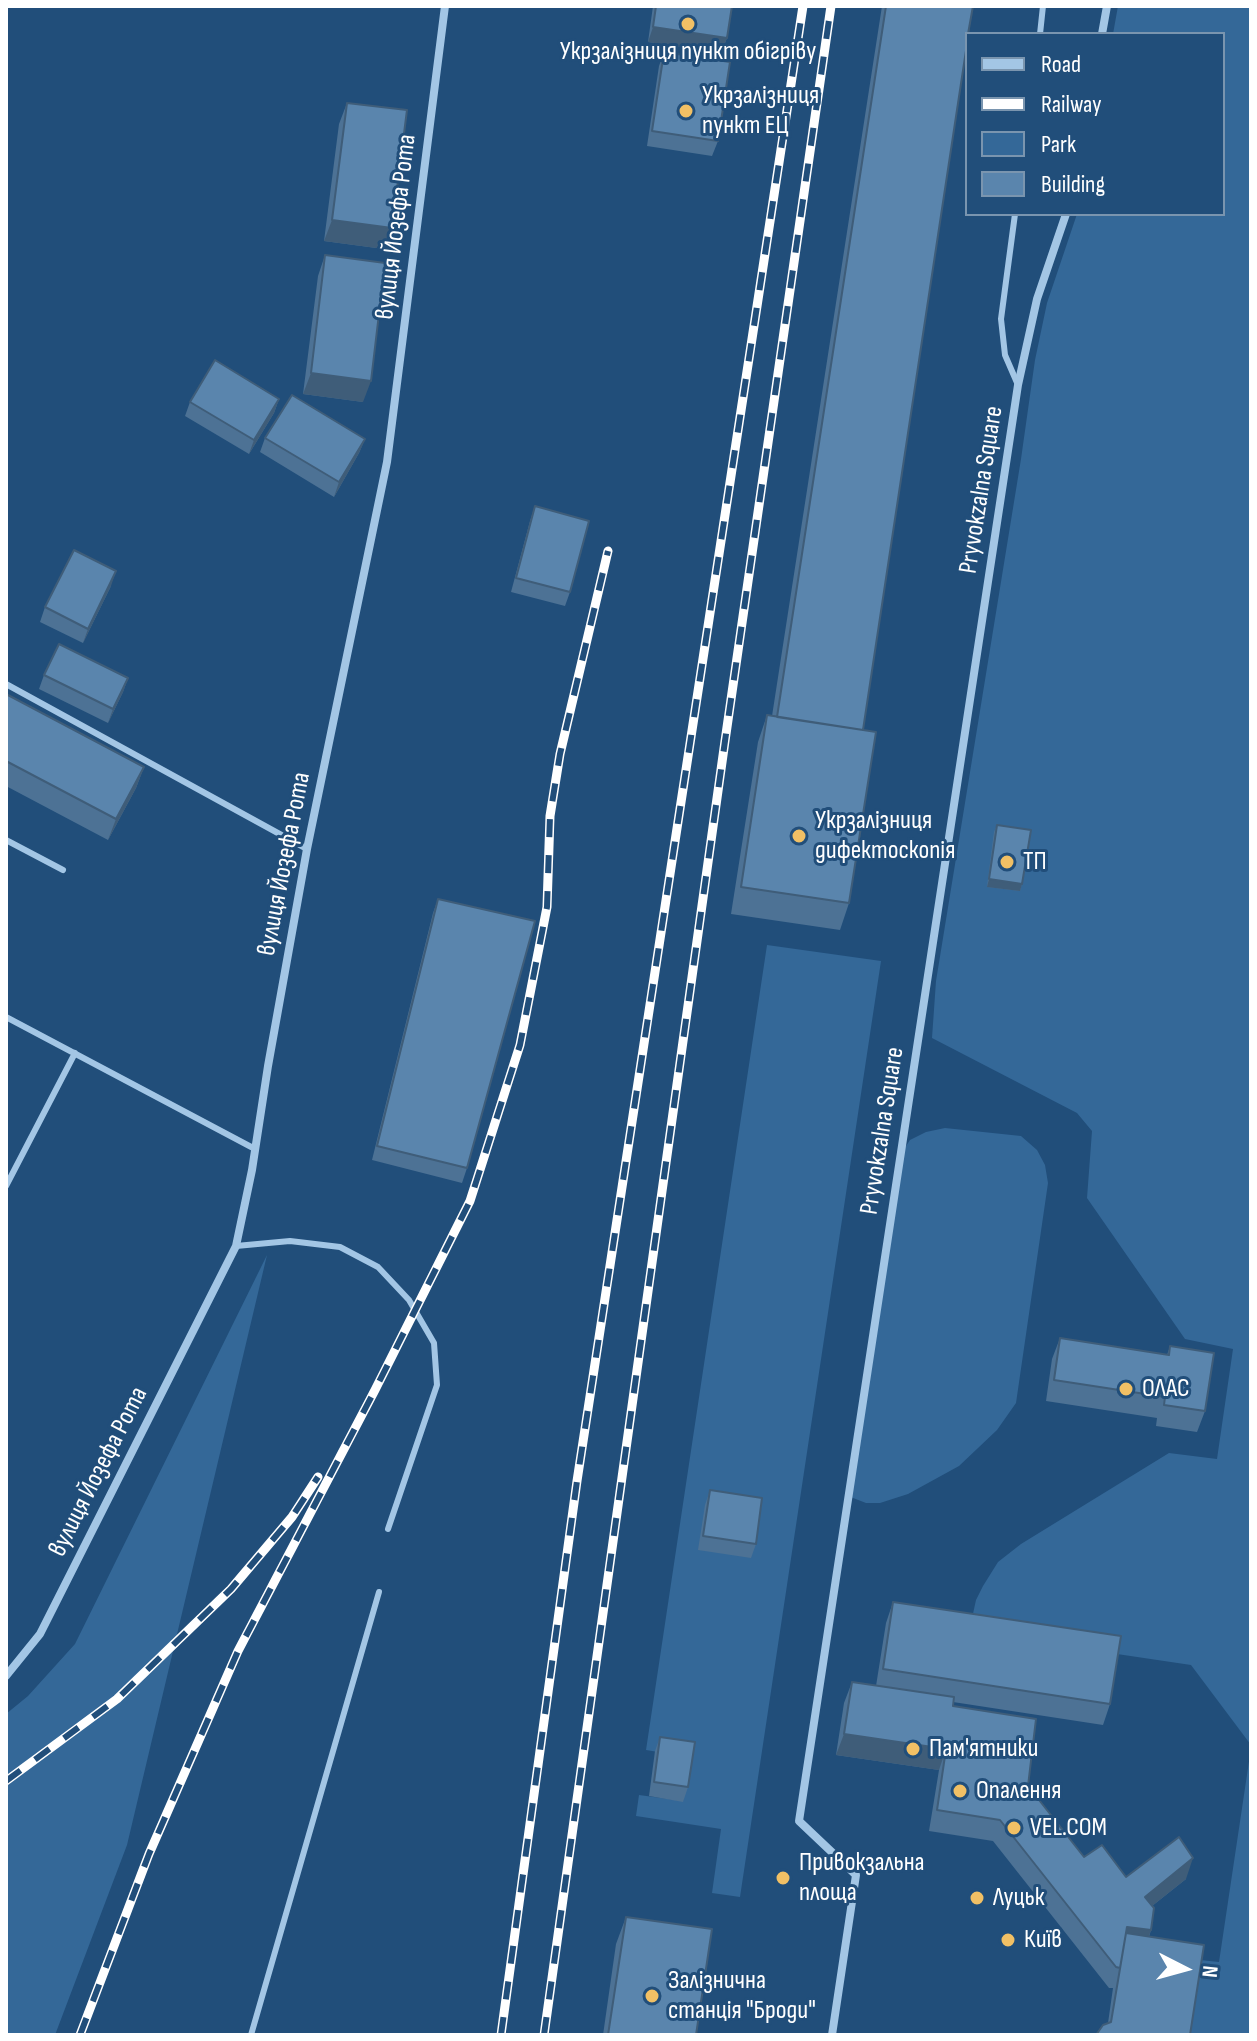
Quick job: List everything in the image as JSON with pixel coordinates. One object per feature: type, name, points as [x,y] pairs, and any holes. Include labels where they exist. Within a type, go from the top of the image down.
[{"type":"street","name":"вулиця Йозефа Рота","points":[[6,1676],[40,1634],[236,1246],[307,849],[387,462],[445,6]]},
{"type":"street","points":[[1102,32],[1107,6]]},
{"type":"street","name":"Pryvokzalna Square","points":[[832,2035],[856,1875],[799,1821],[1018,385],[1037,299],[1065,216]]},
{"type":"lane","points":[[1040,32],[1043,6]]},
{"type":"lane","points":[[1015,216],[1001,319],[1005,355],[1018,385]]},
{"type":"lane","points":[[6,684],[307,849]]},
{"type":"lane","points":[[6,840],[63,870]]},
{"type":"lane","points":[[6,1017],[255,1149]]},
{"type":"lane","points":[[6,1186],[75,1053]]},
{"type":"lane","points":[[236,1246],[290,1241],[340,1247],[378,1267],[409,1300],[434,1343],[437,1385],[388,1529]]},
{"type":"lane","points":[[251,2035],[379,1592]]},
{"type":"green space","points":[[1118,6],[1251,6],[1251,1745],[1191,1665],[969,1632],[976,1600],[983,1586],[998,1562],[1021,1544],[1169,1453],[1217,1459],[1233,1349],[1185,1339],[1087,1198],[1092,1131],[1077,1113],[932,1038],[936,981],[1035,360],[1047,303],[1076,216],[1225,216],[1225,32],[1113,32]]},
{"type":"green space","points":[[767,945],[881,961],[740,1897],[712,1893],[721,1829],[636,1816],[639,1795],[683,1801],[689,1757],[646,1750]]},
{"type":"green space","points":[[945,1128],[1021,1136],[1037,1150],[1045,1165],[1048,1183],[1016,1403],[997,1430],[959,1466],[908,1494],[880,1503],[866,1503],[848,1496],[900,1155],[910,1140]]},
{"type":"green space","points":[[267,1255],[127,1845],[55,2035],[6,2035],[6,1714],[28,1696],[75,1644]]},
{"type":"green space","points":[[1251,1748],[1251,2035],[1188,2035],[1200,1960],[1219,1962]]},
{"type":"building","name":"Укрзалізниця пункт обігріву","points":[[656,6],[732,6],[727,38],[653,27]]},
{"type":"building","points":[[886,6],[973,6],[968,32],[965,32],[965,57],[863,730],[777,717]]},
{"type":"building","name":"Укрзалізниця пункт ЕЦ","points":[[664,52],[730,62],[718,141],[652,131]]},
{"type":"building","points":[[347,103],[407,110],[392,228],[332,220]]},
{"type":"building","points":[[325,255],[385,263],[371,381],[311,373]]},
{"type":"building","points":[[215,360],[279,399],[254,440],[190,402]]},
{"type":"building","points":[[292,395],[365,439],[339,482],[265,438]]},
{"type":"building","points":[[535,506],[589,521],[570,592],[516,578]]},
{"type":"building","points":[[74,550],[116,571],[88,629],[45,607]]},
{"type":"building","points":[[59,644],[128,678],[113,709],[44,675]]},
{"type":"building","points":[[6,694],[144,767],[116,819],[6,761]]},
{"type":"building","name":"Укрзалізниця дифектоскопія","points":[[767,715],[876,732],[849,903],[741,887]]},
{"type":"building","name":"ТП","points":[[997,825],[1031,830],[1022,884],[989,879]]},
{"type":"building","points":[[438,899],[535,921],[467,1168],[377,1146]]},
{"type":"building","points":[[1060,1338],[1169,1355],[1170,1346],[1214,1353],[1205,1411],[1164,1405],[1165,1397],[1054,1380]]},
{"type":"building","points":[[710,1490],[762,1498],[756,1544],[703,1536]]},
{"type":"building","points":[[893,1602],[1121,1636],[1110,1704],[883,1669]]},
{"type":"building","points":[[852,1682],[954,1697],[953,1706],[1036,1719],[1028,1786],[1084,1857],[1102,1845],[1126,1877],[1179,1837],[1193,1858],[1145,1897],[1154,1908],[1151,1930],[1127,1927],[1120,1968],[1116,1967],[1000,1820],[937,1810],[946,1749],[844,1734]]},
{"type":"building","points":[[660,1737],[695,1742],[688,1787],[654,1782]]},
{"type":"building","name":"Залізнична станція \"Броди\"","points":[[626,1917],[712,1929],[696,2035],[608,2035]]},
{"type":"building","points":[[1126,1933],[1204,1945],[1190,2035],[1096,2035],[1103,2025],[1111,2022]]},
{"type":"railway","points":[[501,2035],[577,1481],[803,6]]},
{"type":"railway","points":[[544,2035],[831,6]]},
{"type":"railway","points":[[80,2035],[149,1854],[238,1651],[470,1201],[520,1045],[547,907],[550,816],[560,754],[608,551]]},
{"type":"railway","points":[[6,1781],[117,1699],[231,1589],[292,1517],[318,1477]]},
{"type":"place","name":"Укрзалізниця пункт обігріву","points":[[688,24]]},
{"type":"place","name":"Укрзалізниця пункт ЕЦ","points":[[686,111]]},
{"type":"place","name":"Укрзалізниця дифектоскопія","points":[[799,836]]},
{"type":"place","name":"ТП","points":[[1007,862]]},
{"type":"place","name":"ОЛАС","points":[[1126,1389]]},
{"type":"place","name":"Пам'ятники","points":[[913,1749]]},
{"type":"place","name":"Опалення","points":[[960,1791]]},
{"type":"place","name":"VEL.COM","points":[[1014,1828]]},
{"type":"place","name":"Привокзальна площа","points":[[783,1878]]},
{"type":"place","name":"Луцьк","points":[[977,1898]]},
{"type":"place","name":"Київ","points":[[1008,1940]]},
{"type":"place","name":"Залізнична станція \"Броди\"","points":[[652,1996]]}]
